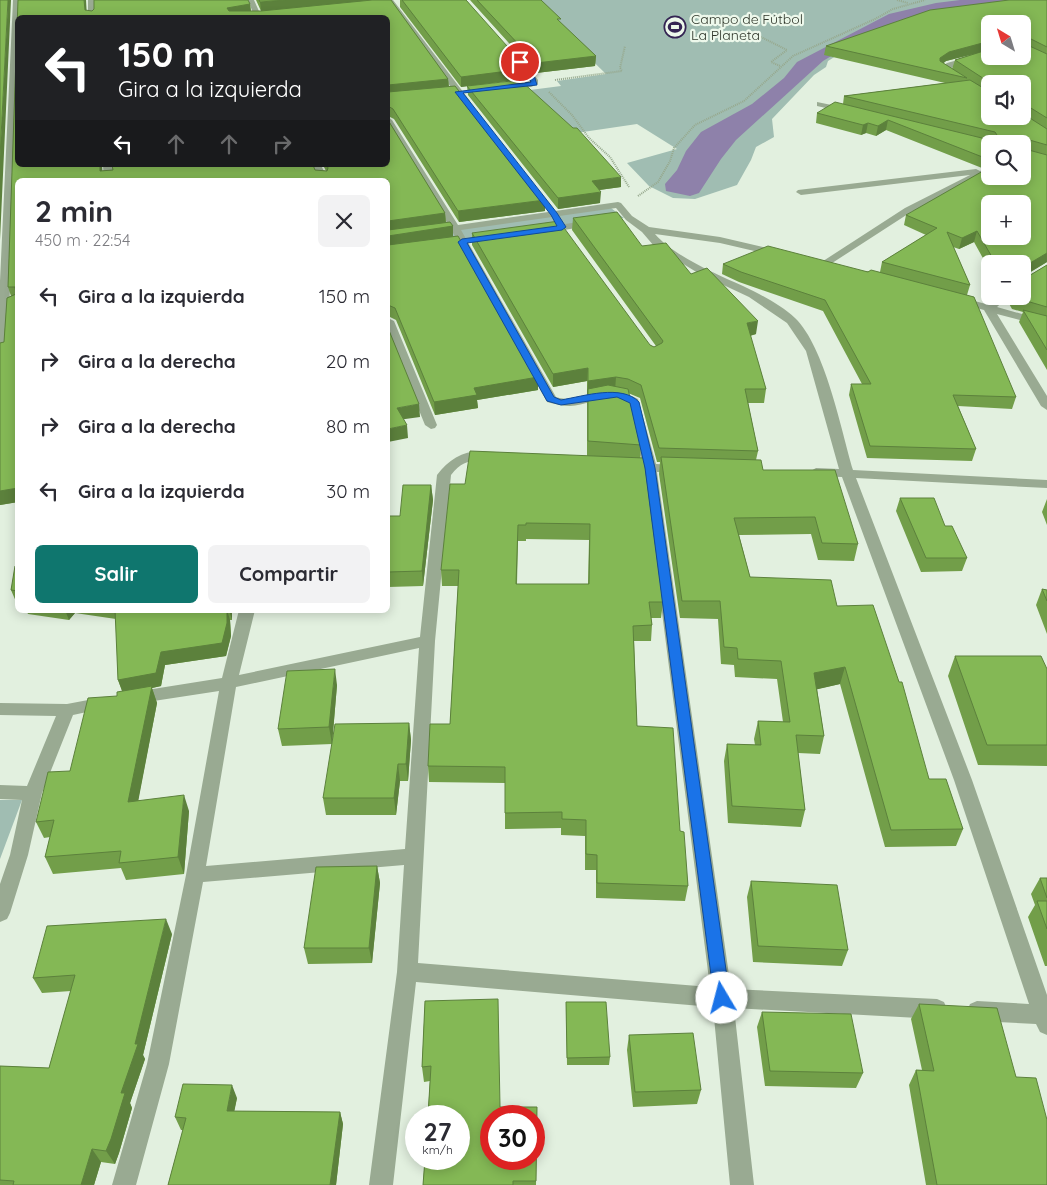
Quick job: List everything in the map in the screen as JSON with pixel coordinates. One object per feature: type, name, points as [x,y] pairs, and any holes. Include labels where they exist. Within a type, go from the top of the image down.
[{"type":"street","points":[[0,354],[2,290],[14,140],[13,39],[16,0]]},
{"type":"street","points":[[91,0],[91,15]]},
{"type":"street","points":[[251,0],[258,15]]},
{"type":"street","points":[[392,2],[470,107]]},
{"type":"street","points":[[263,15],[267,14]]},
{"type":"street","points":[[495,88],[531,85],[535,82],[501,41]]},
{"type":"street","points":[[981,56],[950,65],[943,70],[981,94]]},
{"type":"street","points":[[820,104],[858,113]]},
{"type":"street","points":[[390,123],[455,228],[551,399],[561,403],[617,394],[627,397],[634,402],[650,468],[722,998],[742,1185]]},
{"type":"street","points":[[801,192],[981,171]]},
{"type":"street","points":[[840,269],[817,264],[908,210],[981,173]]},
{"type":"street","points":[[436,230],[552,211],[618,205],[624,219],[646,230],[720,240],[786,255]]},
{"type":"street","points":[[552,211],[565,231]]},
{"type":"street","points":[[535,231],[565,231],[600,222]]},
{"type":"street","points":[[407,972],[722,998],[1046,1018],[963,780],[847,473],[812,351],[791,321],[753,295],[694,266],[658,244],[646,230]]},
{"type":"street","points":[[2,290],[15,288]]},
{"type":"street","points":[[950,298],[1047,324]]},
{"type":"street","points":[[2,305],[15,303]]},
{"type":"street","points":[[988,308],[992,305]]},
{"type":"street","points":[[988,308],[1047,406]]},
{"type":"street","points":[[390,326],[431,425]]},
{"type":"street","points":[[380,1185],[407,972],[426,641],[444,475],[453,462],[473,455],[502,458]]},
{"type":"street","points":[[611,466],[689,469]]},
{"type":"street","points":[[798,472],[1047,484]]},
{"type":"street","points":[[124,1185],[158,1064],[195,874],[229,683],[245,613]]},
{"type":"street","points":[[0,709],[67,710],[229,683],[426,641]]},
{"type":"street","points":[[0,913],[19,855],[33,793],[67,710]]},
{"type":"street","points":[[0,792],[33,793]]},
{"type":"street","points":[[195,874],[414,856]]},
{"type":"path","points":[[897,0],[908,3]]},
{"type":"path","points":[[618,205],[630,202],[658,182],[674,148],[694,125],[744,101],[759,90],[780,66],[793,56],[908,3],[925,0]]},
{"type":"path","points":[[758,36],[787,50],[772,62],[780,66]]},
{"type":"path","points":[[547,81],[622,71],[620,68],[625,46]]},
{"type":"path","points":[[546,90],[572,115],[574,120],[590,138],[610,157],[620,175],[629,185],[630,202]]},
{"type":"green space","points":[[530,0],[1025,0],[855,44],[828,61],[826,67],[814,75],[772,119],[774,137],[756,147],[737,185],[695,199],[673,198],[649,186],[627,163],[677,149],[637,124],[576,133],[530,90],[561,86],[557,81],[606,74]]},
{"type":"green space","points":[[611,208],[624,218],[390,251],[390,239]]},
{"type":"green space","points":[[0,800],[22,800],[0,859]]},
{"type":"shaded area","points":[[960,0],[1013,0],[928,12],[895,22],[851,44],[823,61],[736,140],[699,193],[690,196],[666,191],[665,184],[677,170],[686,151],[701,132],[752,104],[784,78],[797,62],[889,14],[936,3]]},
{"type":"building","points":[[0,0],[8,0],[0,157]]},
{"type":"building","points":[[18,0],[84,0],[85,10],[92,11],[94,9],[94,0],[248,0],[250,4],[227,8],[229,11],[261,11],[372,0],[391,0],[448,79],[390,85],[390,15],[17,15]]},
{"type":"building","points":[[259,0],[286,0],[260,2]]},
{"type":"building","points":[[402,0],[466,0],[523,64],[520,65],[524,69],[461,77]]},
{"type":"building","points":[[477,0],[541,0],[561,19],[557,19],[596,56],[536,63]]},
{"type":"building","points":[[1009,0],[1047,0],[1047,47],[1031,39],[1031,15],[981,15],[981,43],[949,52],[940,58],[940,61],[967,78],[826,46],[930,10]]},
{"type":"building","points":[[1031,47],[1047,54],[1047,118],[1031,108],[1031,75],[981,75],[981,77],[955,60],[981,52],[981,65],[1031,65]]},
{"type":"building","points":[[520,80],[573,128],[577,128],[621,177],[592,181],[601,192],[558,198],[467,86]]},
{"type":"building","points":[[970,80],[981,87],[981,125],[1031,125],[1031,119],[1047,129],[1047,145],[1031,140],[1031,135],[997,135],[995,132],[844,96]]},
{"type":"building","points":[[15,86],[15,167],[100,167],[100,171],[113,170],[112,167],[314,167],[315,170],[327,171],[328,167],[390,167],[390,123],[445,213],[390,221],[390,178],[15,178],[15,287],[8,287]]},
{"type":"building","points":[[455,86],[545,200],[458,211],[393,109],[390,107],[390,92]]},
{"type":"building","points":[[835,102],[981,138],[981,156],[888,120],[878,126],[868,123],[863,125],[817,113]]},
{"type":"building","points":[[1031,151],[1047,155],[1047,253],[1031,262],[1031,255],[991,255],[985,245],[1031,245],[1031,195],[981,195],[981,238],[977,231],[962,238],[947,232],[970,285],[882,262],[937,228],[906,215],[981,172],[981,185],[1031,185]]},
{"type":"building","points":[[617,212],[642,246],[666,243],[691,274],[707,268],[758,321],[747,323],[766,389],[745,389],[758,451],[659,448],[641,385],[628,379],[616,377],[588,381],[588,368],[553,374],[472,233],[559,221],[650,345],[654,347],[663,341],[573,218]]},
{"type":"building","points":[[450,222],[453,226],[390,236],[390,230]]},
{"type":"building","points":[[458,236],[538,377],[474,388],[477,395],[434,402],[395,308],[390,306],[390,245]]},
{"type":"building","points":[[768,246],[974,297],[1016,397],[953,395],[976,449],[870,446],[851,384],[871,384],[825,300],[741,272],[723,264]]},
{"type":"building","points":[[1047,265],[1047,307],[1031,302],[1031,275]]},
{"type":"building","points":[[15,294],[15,488],[0,491],[0,343],[4,342],[7,298]]},
{"type":"building","points":[[1023,310],[1047,316],[1047,350]]},
{"type":"building","points":[[390,333],[419,404],[397,408],[407,425],[390,429]]},
{"type":"building","points":[[608,385],[628,389],[641,445],[588,441],[588,389]]},
{"type":"building","points":[[470,451],[644,458],[663,602],[649,602],[652,625],[633,626],[637,726],[673,728],[680,831],[684,832],[688,886],[597,883],[597,855],[586,854],[586,820],[562,819],[562,812],[505,813],[505,767],[428,766],[430,724],[450,724],[459,570],[441,570],[450,484],[465,484]],"holes":[[[526,523],[590,524],[589,584],[516,584],[518,525],[526,525]]]},
{"type":"building","points":[[661,457],[761,460],[763,470],[835,470],[858,544],[822,543],[815,517],[734,518],[750,577],[831,580],[837,606],[873,605],[899,682],[902,682],[929,779],[946,779],[963,829],[891,830],[845,667],[814,673],[824,736],[796,735],[805,810],[732,806],[727,744],[761,745],[758,721],[790,722],[781,661],[738,659],[737,648],[724,647],[720,601],[682,601]]},
{"type":"building","points":[[403,485],[431,485],[422,571],[390,572],[390,516],[400,516]]},
{"type":"building","points":[[900,498],[934,498],[945,526],[952,526],[967,558],[926,558]]},
{"type":"building","points":[[15,566],[15,591],[11,590]]},
{"type":"building","points":[[1042,589],[1047,590],[1047,601]]},
{"type":"building","points":[[115,613],[227,613],[227,623],[222,643],[161,652],[156,673],[118,680]]},
{"type":"building","points":[[955,656],[1041,656],[1047,669],[1047,745],[987,745]]},
{"type":"building","points":[[335,669],[329,727],[278,729],[287,671]]},
{"type":"building","points":[[152,686],[128,802],[184,795],[178,857],[119,863],[121,851],[45,857],[54,820],[36,822],[48,772],[70,771],[88,698],[117,696],[117,692]]},
{"type":"building","points":[[409,723],[406,764],[398,764],[394,798],[323,798],[335,724]]},
{"type":"building","points":[[377,866],[369,948],[304,948],[316,867]]},
{"type":"building","points":[[1040,878],[1047,878],[1047,898]]},
{"type":"building","points":[[751,881],[837,885],[848,950],[758,946]]},
{"type":"building","points":[[1037,901],[1047,901],[1047,929]]},
{"type":"building","points":[[166,919],[135,1044],[138,1044],[121,1093],[125,1093],[106,1151],[92,1149],[81,1185],[13,1185],[14,1181],[0,1180],[0,1066],[49,1068],[75,975],[33,978],[47,926]]},
{"type":"building","points":[[498,999],[500,1105],[480,1105],[480,1170],[536,1170],[536,1181],[513,1181],[513,1185],[423,1185],[424,1170],[470,1170],[470,1105],[429,1105],[431,1066],[422,1067],[425,1001]]},
{"type":"building","points":[[566,1002],[606,1002],[610,1057],[567,1058]]},
{"type":"building","points":[[919,1004],[997,1008],[1016,1077],[1036,1078],[1047,1120],[1047,1185],[937,1185],[916,1070],[934,1071]]},
{"type":"building","points":[[762,1012],[851,1014],[863,1073],[770,1071]]},
{"type":"building","points":[[693,1033],[701,1090],[635,1092],[629,1035]]},
{"type":"building","points":[[183,1084],[232,1085],[227,1111],[340,1112],[330,1185],[168,1185],[186,1118],[175,1117]]},
{"type":"place","name":"Campo de Fútbol La Planeta","points":[[675,27]]},
{"type":"route","points":[[520,62],[531,75],[535,84],[458,92],[555,214],[562,227],[462,242],[551,399],[561,403],[617,394],[627,397],[634,402],[650,468],[722,998]]}]
